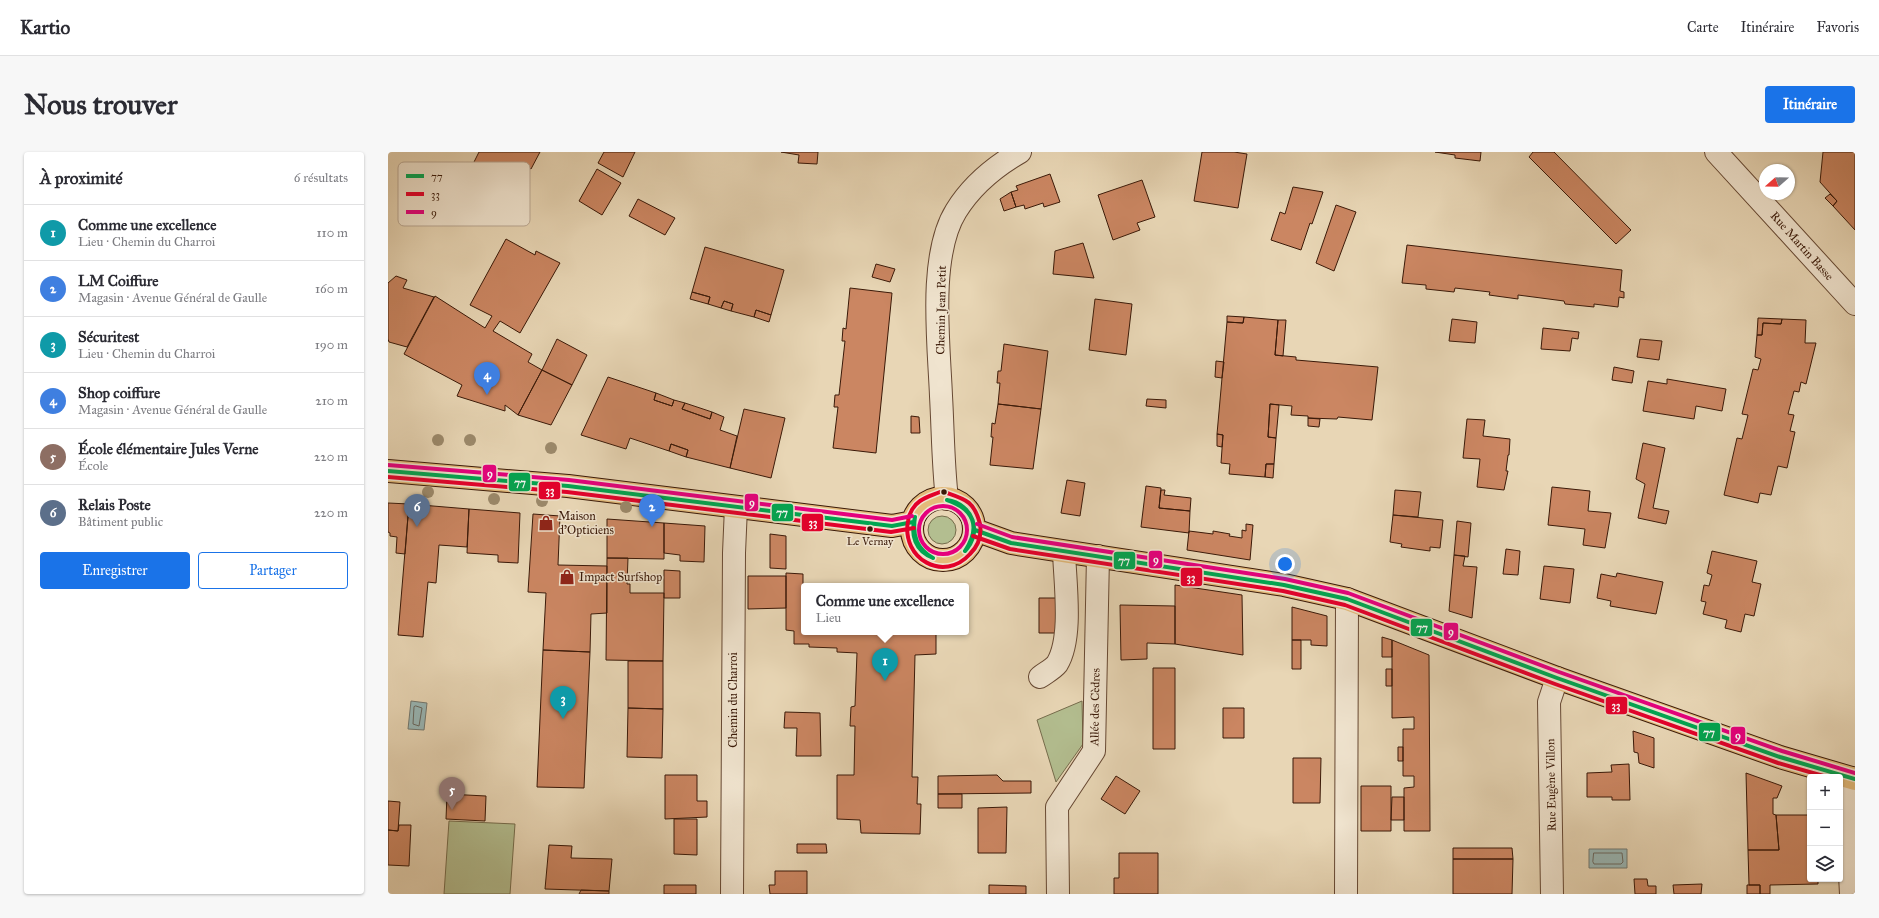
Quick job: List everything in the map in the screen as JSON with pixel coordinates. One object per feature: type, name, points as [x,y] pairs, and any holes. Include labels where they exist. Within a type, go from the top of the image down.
[{"type":"main road","points":[[388,471],[568,486],[892,526],[913,522]]},
{"type":"main road","points":[[947,499],[961,504],[969,511],[975,530],[973,541],[967,550],[950,560],[939,560],[930,558],[921,551],[915,543],[912,533],[913,522],[923,505],[932,500],[947,499]]},
{"type":"main road","points":[[975,530],[1011,543],[1284,585],[1347,599],[1558,678],[1780,756],[1853,778]]},
{"type":"street","name":"Chemin Jean Petit","points":[[947,499],[943,468],[939,327],[939,272],[944,243],[956,212],[978,183],[1000,163],[1020,152]]},
{"type":"street","name":"Rue Martin Basse","points":[[1716,152],[1847,283],[1855,304]]},
{"type":"street","name":"Chemin du Charroi","points":[[732,894],[734,553],[736,507]]},
{"type":"street","points":[[1040,677],[1056,666],[1064,651],[1066,636],[1064,552]]},
{"type":"street","name":"Allée des Cèdres","points":[[1058,894],[1057,807],[1094,751],[1098,556]]},
{"type":"street","points":[[1346,894],[1347,599]]},
{"type":"street","name":"Rue Eugène Villon","points":[[1552,894],[1550,702],[1558,678]]},
{"type":"street","points":[[1851,894],[1847,817],[1853,778]]},
{"type":"street","points":[[1851,894],[1855,888]]},
{"type":"green space","points":[[942,516],[952,520],[956,530],[952,540],[942,544],[932,540],[928,530],[932,520]]},
{"type":"green space","points":[[1082,701],[1083,744],[1056,782],[1037,720]]},
{"type":"green space","points":[[449,821],[515,824],[510,894],[444,894]]},
{"type":"water","points":[[411,701],[427,703],[424,730],[408,729]]},
{"type":"water","points":[[1589,849],[1627,849],[1627,868],[1589,868]]},
{"type":"building","points":[[479,152],[540,152],[531,169],[530,162],[474,162]]},
{"type":"building","points":[[604,152],[635,152],[623,177],[598,163]]},
{"type":"building","points":[[781,152],[818,152],[817,164],[798,163],[799,155]]},
{"type":"building","points":[[1202,152],[1234,152],[1247,154],[1238,208],[1194,201]]},
{"type":"building","points":[[1435,152],[1481,152],[1480,161],[1455,158],[1455,155]]},
{"type":"building","points":[[1533,152],[1554,152],[1631,230],[1616,244],[1529,157]]},
{"type":"building","points":[[1823,152],[1855,152],[1855,230],[1833,206],[1837,201],[1820,182]]},
{"type":"building","points":[[597,169],[621,183],[602,215],[579,201]]},
{"type":"building","points":[[1050,174],[1060,202],[1044,207],[1043,203],[1025,209],[1024,205],[1016,207],[1011,192],[1018,190],[1016,186]]},
{"type":"building","points":[[1142,180],[1155,217],[1137,223],[1140,230],[1113,240],[1098,195]]},
{"type":"building","points":[[1293,187],[1323,192],[1301,250],[1271,240],[1280,212],[1285,214]]},
{"type":"building","points":[[1011,192],[1016,207],[1004,211],[1000,199]]},
{"type":"building","points":[[1830,194],[1837,201],[1833,206],[1825,198]]},
{"type":"building","points":[[638,199],[675,218],[665,235],[629,216]]},
{"type":"building","points":[[1336,205],[1356,212],[1334,271],[1316,263]]},
{"type":"building","points":[[506,239],[535,255],[536,251],[560,263],[520,333],[500,321],[493,331],[532,354],[528,362],[542,370],[518,415],[505,405],[505,411],[457,396],[462,385],[404,354],[435,296],[485,328],[492,316],[470,305]]},
{"type":"building","points":[[1083,243],[1094,278],[1053,274],[1055,251]]},
{"type":"building","points":[[1407,245],[1622,270],[1620,291],[1624,292],[1624,298],[1619,297],[1618,307],[1594,304],[1594,307],[1565,304],[1564,301],[1518,295],[1518,299],[1489,295],[1490,292],[1455,288],[1454,292],[1426,289],[1426,285],[1402,283]]},
{"type":"building","points":[[705,247],[784,270],[771,315],[756,310],[754,317],[731,311],[733,304],[724,301],[721,308],[708,304],[710,297],[692,292]]},
{"type":"building","points":[[876,264],[895,269],[890,282],[872,277]]},
{"type":"building","points":[[396,276],[407,280],[403,288],[434,297],[407,347],[389,342],[388,339],[388,283]]},
{"type":"building","points":[[850,288],[892,293],[876,453],[833,448],[838,407],[834,407],[835,395],[839,395],[845,341],[842,341],[843,328],[846,329]]},
{"type":"building","points":[[692,292],[710,297],[708,304],[690,299]]},
{"type":"building","points":[[1095,299],[1132,304],[1126,355],[1089,350]]},
{"type":"building","points":[[724,301],[733,304],[731,311],[721,308]]},
{"type":"building","points":[[756,310],[771,315],[769,322],[754,317]]},
{"type":"building","points":[[1227,316],[1244,317],[1243,323],[1227,322]]},
{"type":"building","points":[[1244,317],[1278,320],[1275,355],[1296,357],[1296,360],[1378,367],[1372,420],[1338,417],[1337,419],[1308,418],[1308,416],[1291,415],[1292,406],[1270,404],[1268,437],[1276,438],[1274,464],[1266,464],[1265,477],[1229,474],[1230,464],[1221,463],[1223,435],[1217,434],[1227,322],[1243,323]]},
{"type":"building","points":[[1758,318],[1782,319],[1781,324],[1763,323],[1762,335],[1757,335]]},
{"type":"building","points":[[1452,319],[1477,322],[1475,343],[1449,341]]},
{"type":"building","points":[[1782,319],[1806,320],[1805,343],[1816,343],[1806,384],[1801,382],[1799,392],[1794,391],[1788,414],[1794,415],[1790,431],[1795,432],[1787,468],[1778,466],[1771,495],[1760,493],[1758,503],[1724,495],[1737,438],[1742,439],[1748,415],[1742,414],[1753,369],[1758,370],[1761,359],[1755,357],[1757,335],[1762,335],[1763,323],[1781,324]]},
{"type":"building","points":[[1278,320],[1286,320],[1283,356],[1275,355]]},
{"type":"building","points":[[1543,328],[1579,332],[1578,339],[1572,338],[1570,351],[1541,349]]},
{"type":"building","points":[[557,339],[587,355],[572,385],[542,370]]},
{"type":"building","points":[[1640,339],[1662,341],[1659,360],[1637,357]]},
{"type":"building","points":[[1004,344],[1048,351],[1041,409],[998,404],[1000,383],[997,383],[998,371],[1001,371]]},
{"type":"building","points":[[1216,361],[1224,362],[1222,378],[1215,377]]},
{"type":"building","points":[[1614,367],[1634,371],[1632,383],[1612,380]]},
{"type":"building","points":[[542,370],[572,385],[551,425],[518,415]]},
{"type":"building","points":[[608,377],[656,393],[654,400],[672,406],[674,400],[685,403],[682,409],[710,419],[712,412],[724,417],[720,430],[737,436],[730,468],[686,457],[688,450],[671,444],[669,451],[630,438],[626,449],[581,435]]},
{"type":"building","points":[[1667,379],[1726,389],[1722,411],[1696,406],[1694,419],[1643,411],[1648,381],[1667,384]]},
{"type":"building","points":[[656,393],[674,400],[672,406],[654,400]]},
{"type":"building","points":[[1147,399],[1166,400],[1166,408],[1146,406]]},
{"type":"building","points":[[685,403],[712,412],[710,419],[682,409]]},
{"type":"building","points":[[998,404],[1041,409],[1033,469],[990,465],[993,437],[991,437],[992,423],[995,424]]},
{"type":"building","points":[[1270,404],[1279,405],[1276,438],[1268,437]]},
{"type":"building","points":[[744,409],[785,418],[771,478],[730,468]]},
{"type":"building","points":[[911,416],[919,417],[920,433],[911,433]]},
{"type":"building","points":[[1308,418],[1320,419],[1319,427],[1308,426]]},
{"type":"building","points":[[1467,419],[1485,420],[1483,436],[1510,439],[1506,471],[1508,471],[1504,490],[1477,487],[1480,459],[1463,458]]},
{"type":"building","points":[[1217,434],[1223,435],[1222,447],[1217,446]]},
{"type":"building","points":[[1643,443],[1665,448],[1653,508],[1669,511],[1666,524],[1638,518],[1645,484],[1636,479]]},
{"type":"building","points":[[671,444],[688,450],[686,457],[669,451]]},
{"type":"building","points":[[1266,464],[1274,464],[1273,478],[1265,477]]},
{"type":"building","points":[[1067,480],[1085,483],[1080,516],[1061,513]]},
{"type":"building","points":[[1146,486],[1161,488],[1159,508],[1190,511],[1189,533],[1141,527]]},
{"type":"building","points":[[1552,487],[1590,491],[1588,511],[1611,513],[1605,548],[1583,545],[1585,529],[1548,525]]},
{"type":"building","points":[[1161,490],[1165,490],[1164,495],[1191,498],[1190,511],[1159,508]]},
{"type":"building","points":[[1395,490],[1421,492],[1418,517],[1393,515]]},
{"type":"building","points":[[388,503],[409,504],[405,554],[396,553],[397,537],[390,536],[390,533],[388,532]]},
{"type":"building","points":[[409,504],[469,509],[467,547],[439,545],[436,583],[428,582],[423,637],[398,635]]},
{"type":"building","points":[[469,509],[520,513],[518,563],[498,562],[498,555],[467,553]]},
{"type":"building","points":[[533,514],[560,516],[558,565],[607,566],[607,613],[591,614],[590,652],[543,650],[546,593],[528,592]]},
{"type":"building","points":[[1393,515],[1443,520],[1440,548],[1430,547],[1430,551],[1401,547],[1402,544],[1390,542]]},
{"type":"building","points":[[607,519],[664,523],[664,559],[607,558]]},
{"type":"building","points":[[1457,521],[1471,523],[1468,557],[1454,555]]},
{"type":"building","points":[[664,523],[705,526],[704,562],[680,561],[680,555],[664,553]]},
{"type":"building","points":[[1246,524],[1253,525],[1250,560],[1187,550],[1189,531],[1213,534],[1213,531],[1242,538],[1242,530],[1246,531]]},
{"type":"building","points":[[770,534],[786,536],[786,569],[770,568]]},
{"type":"building","points":[[1506,549],[1520,551],[1518,575],[1503,574]]},
{"type":"building","points":[[1712,551],[1757,561],[1752,582],[1761,584],[1754,616],[1745,614],[1741,632],[1725,628],[1727,620],[1703,614],[1706,602],[1701,601],[1704,585],[1709,586],[1712,575],[1707,573]]},
{"type":"building","points":[[1454,555],[1465,556],[1463,566],[1477,567],[1472,618],[1449,611]]},
{"type":"building","points":[[607,558],[628,558],[627,584],[630,584],[630,593],[664,593],[663,661],[606,660]]},
{"type":"building","points":[[1544,566],[1574,569],[1570,603],[1540,599]]},
{"type":"building","points":[[664,570],[680,571],[680,598],[664,598]]},
{"type":"building","points":[[786,573],[803,574],[803,583],[801,583],[801,635],[936,635],[936,654],[915,655],[912,777],[918,777],[917,804],[921,804],[920,834],[861,833],[860,820],[837,819],[837,775],[854,775],[855,726],[850,726],[851,707],[855,706],[857,653],[837,652],[837,648],[809,647],[809,644],[794,644],[794,631],[786,630]]},
{"type":"building","points":[[1617,573],[1663,582],[1656,614],[1610,606],[1611,601],[1597,598],[1601,574],[1616,577]]},
{"type":"building","points":[[748,576],[786,576],[786,608],[748,609]]},
{"type":"building","points":[[1175,585],[1242,595],[1243,655],[1175,644]]},
{"type":"building","points":[[1039,598],[1056,598],[1056,633],[1039,633]]},
{"type":"building","points":[[1120,605],[1175,606],[1175,644],[1147,643],[1147,659],[1121,660]]},
{"type":"building","points":[[1292,607],[1327,616],[1327,646],[1311,645],[1311,640],[1292,640]]},
{"type":"building","points":[[1382,637],[1392,640],[1392,657],[1382,657]]},
{"type":"building","points":[[1292,640],[1301,640],[1301,669],[1292,669]]},
{"type":"building","points":[[1392,640],[1429,655],[1430,831],[1404,831],[1404,788],[1414,787],[1414,776],[1403,776],[1403,729],[1414,729],[1414,717],[1392,718]]},
{"type":"building","points":[[543,650],[590,652],[584,788],[537,787]]},
{"type":"building","points":[[628,661],[663,661],[663,709],[628,708]]},
{"type":"building","points":[[1153,668],[1175,668],[1175,749],[1153,749]]},
{"type":"building","points":[[1386,669],[1392,669],[1392,686],[1386,686]]},
{"type":"building","points":[[628,708],[663,709],[662,758],[627,757]]},
{"type":"building","points":[[1223,708],[1244,708],[1244,738],[1223,738]]},
{"type":"building","points":[[785,712],[820,713],[821,756],[796,756],[797,728],[784,728]]},
{"type":"building","points":[[1633,731],[1654,738],[1654,768],[1639,763],[1638,753],[1634,752]]},
{"type":"building","points":[[1398,747],[1403,747],[1403,761],[1398,761]]},
{"type":"building","points":[[1293,758],[1321,758],[1320,803],[1293,803]]},
{"type":"building","points":[[1629,764],[1630,800],[1612,800],[1612,797],[1587,797],[1587,773],[1612,772],[1611,765]]},
{"type":"building","points":[[1746,773],[1782,786],[1777,798],[1773,798],[1773,814],[1776,815],[1779,850],[1748,850]]},
{"type":"building","points":[[665,775],[697,775],[697,801],[707,801],[707,817],[665,819]]},
{"type":"building","points":[[997,775],[1003,781],[1031,781],[1031,793],[938,794],[938,776]]},
{"type":"building","points":[[1116,776],[1140,791],[1125,814],[1101,799]]},
{"type":"building","points":[[1361,786],[1391,786],[1391,831],[1361,831]]},
{"type":"building","points":[[447,794],[486,796],[485,821],[446,819]]},
{"type":"building","points":[[938,794],[962,794],[962,808],[938,808]]},
{"type":"building","points":[[1392,797],[1404,797],[1404,820],[1391,820]]},
{"type":"building","points":[[388,801],[400,802],[398,831],[388,830]]},
{"type":"building","points":[[1007,807],[1006,853],[978,853],[978,808]]},
{"type":"building","points":[[1776,815],[1807,815],[1807,882],[1818,882],[1818,884],[1770,885],[1770,894],[1760,894],[1760,885],[1749,885],[1748,850],[1779,850]]},
{"type":"building","points":[[674,819],[697,819],[697,855],[674,854]]},
{"type":"building","points":[[399,825],[411,825],[409,866],[388,865],[388,830],[398,831]]},
{"type":"building","points":[[797,844],[826,844],[827,853],[797,853]]},
{"type":"building","points":[[549,845],[572,846],[571,858],[612,859],[609,891],[545,889]]},
{"type":"building","points":[[1453,848],[1512,848],[1513,859],[1453,859]]},
{"type":"building","points":[[1119,853],[1158,853],[1158,894],[1114,894],[1114,878],[1119,878]]},
{"type":"building","points":[[1453,859],[1513,859],[1512,894],[1453,894]]},
{"type":"building","points":[[775,871],[807,871],[807,894],[770,894],[769,885],[775,885]]},
{"type":"building","points":[[1634,879],[1647,879],[1648,886],[1656,886],[1656,894],[1635,894]]},
{"type":"building","points":[[1702,884],[1701,894],[1674,894],[1673,885]]},
{"type":"building","points":[[664,885],[696,885],[696,894],[664,894]]},
{"type":"building","points":[[989,885],[1026,886],[1026,894],[989,894]]},
{"type":"building","points":[[1747,885],[1760,885],[1760,894],[1747,894]]},
{"type":"building","points":[[581,890],[609,891],[609,894],[579,894]]},
{"type":"transit line","name":"9","points":[[388,465],[569,480],[892,520],[912,516]]},
{"type":"transit line","name":"77","points":[[388,471],[568,486],[892,526],[913,522]]},
{"type":"transit line","name":"33","points":[[388,477],[567,492],[891,532],[914,528]]},
{"type":"transit line","name":"33","points":[[940,492],[927,497],[914,507],[908,521],[908,535],[911,546],[918,556],[927,563],[937,566],[948,566],[960,562],[973,551],[979,540],[980,524],[978,516],[971,505],[963,499],[944,492]]},
{"type":"transit line","name":"77","points":[[947,500],[963,507],[969,513],[972,520],[974,528],[973,536],[965,551]]},
{"type":"transit line","name":"77","points":[[947,500],[963,508],[972,520],[973,534],[965,551]]},
{"type":"transit line","name":"9","points":[[938,506],[948,506],[960,513],[967,525],[967,530],[967,535],[960,547],[948,554],[938,554],[930,550],[923,543],[919,535],[919,525],[923,517],[930,510],[938,506]]},
{"type":"transit line","name":"77","points":[[915,517],[914,530],[919,546],[933,558]]},
{"type":"transit line","name":"77","points":[[915,517],[913,530],[915,542],[922,551],[933,558]]},
{"type":"transit line","name":"9","points":[[977,524],[1012,537],[1285,579],[1348,593],[1559,672],[1782,751],[1855,773]]},
{"type":"transit line","name":"77","points":[[975,530],[1011,543],[1284,585],[1347,599],[1557,678],[1780,757],[1855,779]]},
{"type":"transit line","name":"33","points":[[973,536],[1010,549],[1283,591],[1345,605],[1555,684],[1778,763],[1816,774]]},
{"type":"place","name":"Shop coiffure","points":[[487,395]]},
{"type":"place","name":"Maison d'Opticiens","points":[[546,523]]},
{"type":"place","name":"Relais Poste","points":[[417,527]]},
{"type":"place","name":"LM Coiffure","points":[[652,527]]},
{"type":"place","name":"Le Vernay","points":[[870,529]]},
{"type":"place","name":"Impact Surfshop","points":[[567,577]]},
{"type":"place","name":"Comme une excellence","points":[[885,681]]},
{"type":"place","name":"Sécuritest","points":[[563,719]]},
{"type":"place","name":"École élémentaire Jules Verne","points":[[452,810]]}]
